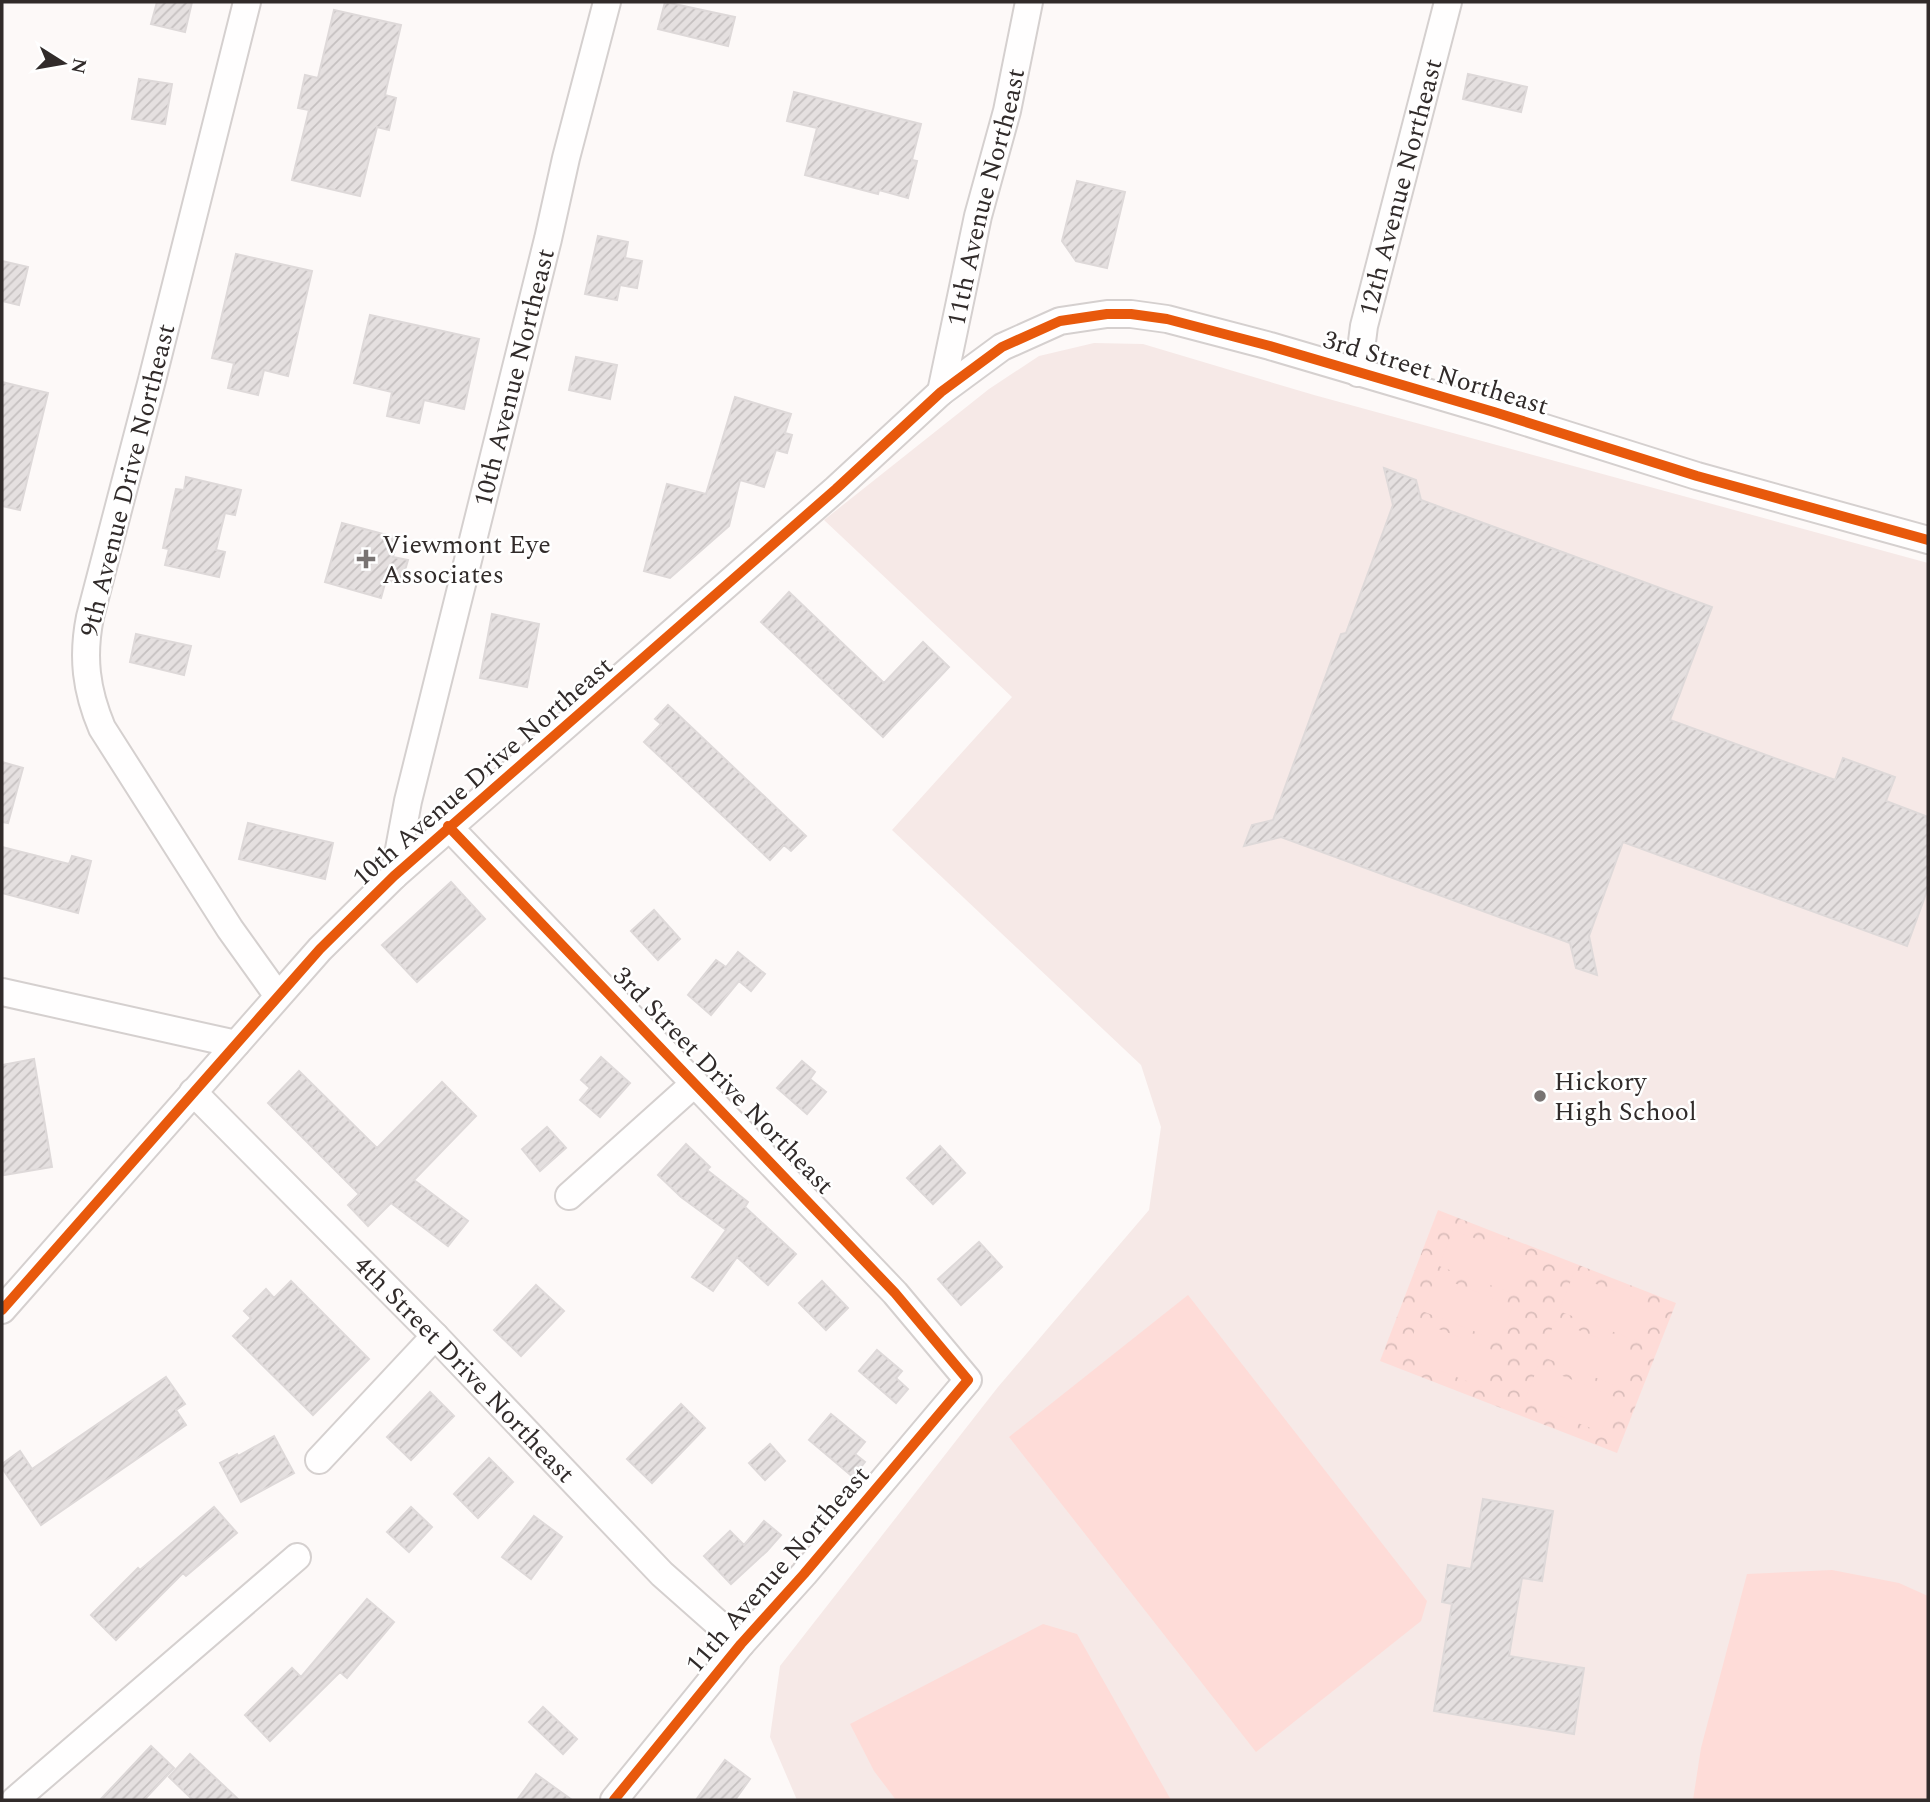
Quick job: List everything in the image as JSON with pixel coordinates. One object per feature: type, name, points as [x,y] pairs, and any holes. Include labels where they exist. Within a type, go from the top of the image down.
[{"type":"street","name":"9th Avenue Drive Northeast","points":[[247,2],[90,617],[84,654],[90,697],[102,727],[230,929],[278,996]]},
{"type":"street","name":"10th Avenue Northeast","points":[[394,876],[408,801],[607,2]]},
{"type":"street","name":"11th Avenue Northeast","points":[[941,392],[978,216],[1007,111],[1029,2]]},
{"type":"street","name":"12th Avenue Northeast","points":[[1358,373],[1364,326],[1448,2]]},
{"type":"street","name":"3rd Street Northeast","points":[[941,392],[1002,347],[1060,321],[1107,314],[1167,319],[1270,346],[1494,412],[1697,476],[1928,540]]},
{"type":"street","name":"10th Avenue Drive Northeast","points":[[2,1310],[320,949],[394,876],[836,489],[941,392]]},
{"type":"street","name":"3rd Street Drive Northeast","points":[[448,826],[895,1293],[960,1370]]},
{"type":"street","points":[[2,992],[236,1044]]},
{"type":"street","points":[[569,1196],[695,1083]]},
{"type":"street","name":"4th Street Drive Northeast","points":[[193,1092],[435,1336],[662,1574],[741,1644]]},
{"type":"street","points":[[319,1460],[435,1336]]},
{"type":"street","name":"11th Avenue Northeast","points":[[614,1800],[741,1644],[804,1574],[968,1380],[960,1370]]},
{"type":"street","points":[[15,1800],[297,1557]]},
{"type":"shaded area","name":"Hickory High School","points":[[1094,343],[1143,344],[1314,395],[1928,563],[1928,1800],[797,1800],[770,1737],[780,1666],[998,1387],[1149,1210],[1161,1127],[1141,1065],[892,830],[1012,697],[824,520],[989,389],[1039,356]]},
{"type":"green space","points":[[1438,1210],[1676,1303],[1617,1453],[1380,1361]]},
{"type":"green space","points":[[1453,1230],[1530,1259],[1517,1295],[1439,1266]]},
{"type":"green space","points":[[1573,1275],[1650,1305],[1637,1341],[1559,1311]]},
{"type":"green space","points":[[1436,1276],[1513,1306],[1499,1341],[1422,1311]]},
{"type":"green space","points":[[1188,1295],[1427,1601],[1421,1621],[1256,1752],[1009,1437]]},
{"type":"green space","points":[[1418,1321],[1495,1351],[1482,1387],[1405,1357]]},
{"type":"green space","points":[[1555,1321],[1632,1351],[1619,1387],[1541,1356]]},
{"type":"green space","points":[[1538,1366],[1615,1397],[1601,1432],[1524,1402]]},
{"type":"green space","points":[[1832,1570],[1899,1583],[1928,1596],[1928,1800],[1693,1800],[1701,1748],[1747,1574]]},
{"type":"green space","points":[[1043,1624],[1077,1634],[1171,1800],[896,1800],[874,1771],[850,1724]]},
{"type":"building","points":[[157,2],[192,2],[185,32],[151,24]]},
{"type":"building","points":[[665,2],[735,17],[728,46],[658,29]]},
{"type":"building","points":[[334,10],[401,25],[385,95],[396,98],[389,130],[377,127],[360,196],[292,180],[309,110],[298,108],[305,75],[318,78]]},
{"type":"building","points":[[1468,74],[1527,87],[1521,112],[1463,99]]},
{"type":"building","points":[[139,79],[172,84],[165,124],[132,119]]},
{"type":"building","points":[[794,92],[921,124],[912,160],[917,161],[908,198],[879,190],[878,194],[805,175],[817,128],[787,121]]},
{"type":"building","points":[[1077,181],[1125,192],[1107,268],[1076,261],[1062,241]]},
{"type":"building","points":[[598,236],[628,242],[625,258],[642,261],[637,288],[620,285],[617,300],[585,294]]},
{"type":"building","points":[[236,254],[312,271],[288,376],[264,370],[258,395],[228,388],[234,363],[212,358]]},
{"type":"building","points":[[2,261],[28,267],[19,305],[2,301]]},
{"type":"building","points":[[370,315],[479,339],[464,409],[424,400],[419,423],[387,416],[392,392],[354,383]]},
{"type":"building","points":[[576,357],[617,365],[610,399],[569,390]]},
{"type":"building","points":[[2,382],[48,393],[20,510],[2,506]]},
{"type":"building","points":[[735,397],[791,414],[785,433],[792,435],[787,453],[776,450],[764,487],[740,480],[729,526],[670,578],[644,571],[667,484],[706,494]]},
{"type":"building","points":[[1384,468],[1416,480],[1421,500],[1712,607],[1670,720],[1835,780],[1843,758],[1895,777],[1886,801],[1928,817],[1928,888],[1907,946],[1623,842],[1589,936],[1597,975],[1576,968],[1570,943],[1281,837],[1244,846],[1252,825],[1273,820],[1341,634],[1346,633],[1393,505]]},
{"type":"building","points":[[186,477],[241,490],[235,515],[225,513],[216,550],[225,552],[219,577],[165,565],[169,549],[163,548],[176,489],[184,490]]},
{"type":"building","name":"Viewmont Eye Associates","points":[[342,523],[398,538],[393,557],[408,560],[401,584],[386,580],[381,598],[325,582]]},
{"type":"building","points":[[789,592],[884,683],[923,642],[949,667],[883,737],[761,622]]},
{"type":"building","points":[[492,614],[539,624],[527,687],[480,678]]},
{"type":"building","points":[[136,634],[191,646],[184,675],[130,662]]},
{"type":"building","points":[[668,705],[806,836],[791,851],[784,845],[770,860],[644,742],[661,724],[655,719]]},
{"type":"building","points":[[2,762],[23,768],[8,823],[2,822]]},
{"type":"building","points":[[248,823],[333,843],[325,879],[239,859]]},
{"type":"building","points":[[2,847],[69,864],[72,856],[91,861],[78,913],[2,893]]},
{"type":"building","points":[[451,882],[485,919],[417,982],[382,945]]},
{"type":"building","points":[[654,910],[680,939],[658,960],[631,931]]},
{"type":"building","points":[[738,952],[765,974],[751,991],[739,981],[711,1015],[688,995],[716,960],[726,967]]},
{"type":"building","points":[[601,1057],[630,1083],[600,1117],[580,1100],[590,1088],[581,1080]]},
{"type":"building","points":[[34,1059],[52,1167],[4,1175],[2,1065]]},
{"type":"building","points":[[802,1061],[815,1072],[810,1079],[826,1092],[807,1114],[777,1088]]},
{"type":"building","points":[[299,1071],[377,1148],[442,1082],[476,1116],[414,1180],[468,1221],[448,1246],[391,1203],[368,1226],[348,1205],[359,1194],[268,1103]]},
{"type":"building","points":[[547,1127],[566,1148],[540,1171],[522,1149]]},
{"type":"building","points":[[686,1144],[710,1167],[707,1170],[748,1202],[745,1207],[796,1254],[768,1285],[737,1257],[713,1291],[692,1277],[726,1230],[681,1197],[658,1175]]},
{"type":"building","points":[[940,1146],[965,1173],[933,1204],[907,1178]]},
{"type":"building","points":[[979,1242],[1002,1267],[961,1305],[938,1279]]},
{"type":"building","points":[[291,1281],[369,1359],[313,1415],[233,1336],[251,1318],[244,1311],[266,1289],[274,1298]]},
{"type":"building","points":[[822,1281],[848,1308],[826,1330],[799,1303]]},
{"type":"building","points":[[536,1285],[564,1311],[521,1356],[494,1330]]},
{"type":"building","points":[[877,1350],[902,1371],[896,1378],[908,1389],[896,1403],[859,1371]]},
{"type":"building","points":[[166,1377],[185,1404],[176,1410],[186,1425],[41,1525],[2,1468],[2,1464],[20,1451],[32,1469]]},
{"type":"building","points":[[430,1392],[454,1416],[411,1460],[387,1437]]},
{"type":"building","points":[[681,1404],[705,1428],[652,1483],[627,1459]]},
{"type":"building","points":[[831,1414],[865,1442],[855,1454],[865,1462],[853,1477],[809,1440]]},
{"type":"building","points":[[274,1436],[294,1473],[241,1502],[220,1463]]},
{"type":"building","points":[[770,1444],[785,1461],[765,1480],[749,1463]]},
{"type":"building","points":[[489,1458],[513,1482],[478,1518],[454,1494]]},
{"type":"building","points":[[1483,1499],[1553,1511],[1542,1581],[1522,1578],[1509,1656],[1584,1668],[1574,1734],[1434,1711],[1452,1604],[1442,1602],[1448,1565],[1471,1569]]},
{"type":"building","points":[[214,1507],[237,1533],[186,1576],[183,1573],[116,1640],[91,1615],[138,1568],[140,1570]]},
{"type":"building","points":[[411,1507],[432,1527],[409,1552],[387,1532]]},
{"type":"building","points":[[534,1516],[562,1537],[531,1579],[502,1557]]},
{"type":"building","points":[[764,1521],[781,1535],[731,1584],[704,1556],[730,1531],[744,1545]]},
{"type":"building","points":[[367,1599],[394,1622],[347,1678],[340,1672],[270,1741],[245,1715],[292,1668],[301,1677]]},
{"type":"building","points":[[543,1707],[577,1739],[563,1754],[529,1722]]},
{"type":"building","points":[[151,1746],[174,1768],[144,1800],[100,1800]]},
{"type":"building","points":[[190,1754],[239,1800],[193,1800],[169,1777]]},
{"type":"building","points":[[725,1760],[750,1779],[735,1800],[696,1800]]},
{"type":"building","points":[[536,1774],[572,1800],[517,1800]]},
{"type":"cycle path","points":[[2,1310],[320,949],[394,876],[836,489],[941,392],[1002,347],[1060,321],[1107,314],[1167,319],[1270,346],[1494,412],[1697,476],[1928,540]]},
{"type":"cycle path","points":[[448,826],[895,1293],[968,1380],[804,1574],[741,1644],[614,1800]]},
{"type":"place","name":"Viewmont Eye Associates","points":[[366,559]]},
{"type":"place","name":"Hickory High School","points":[[1540,1096]]}]
